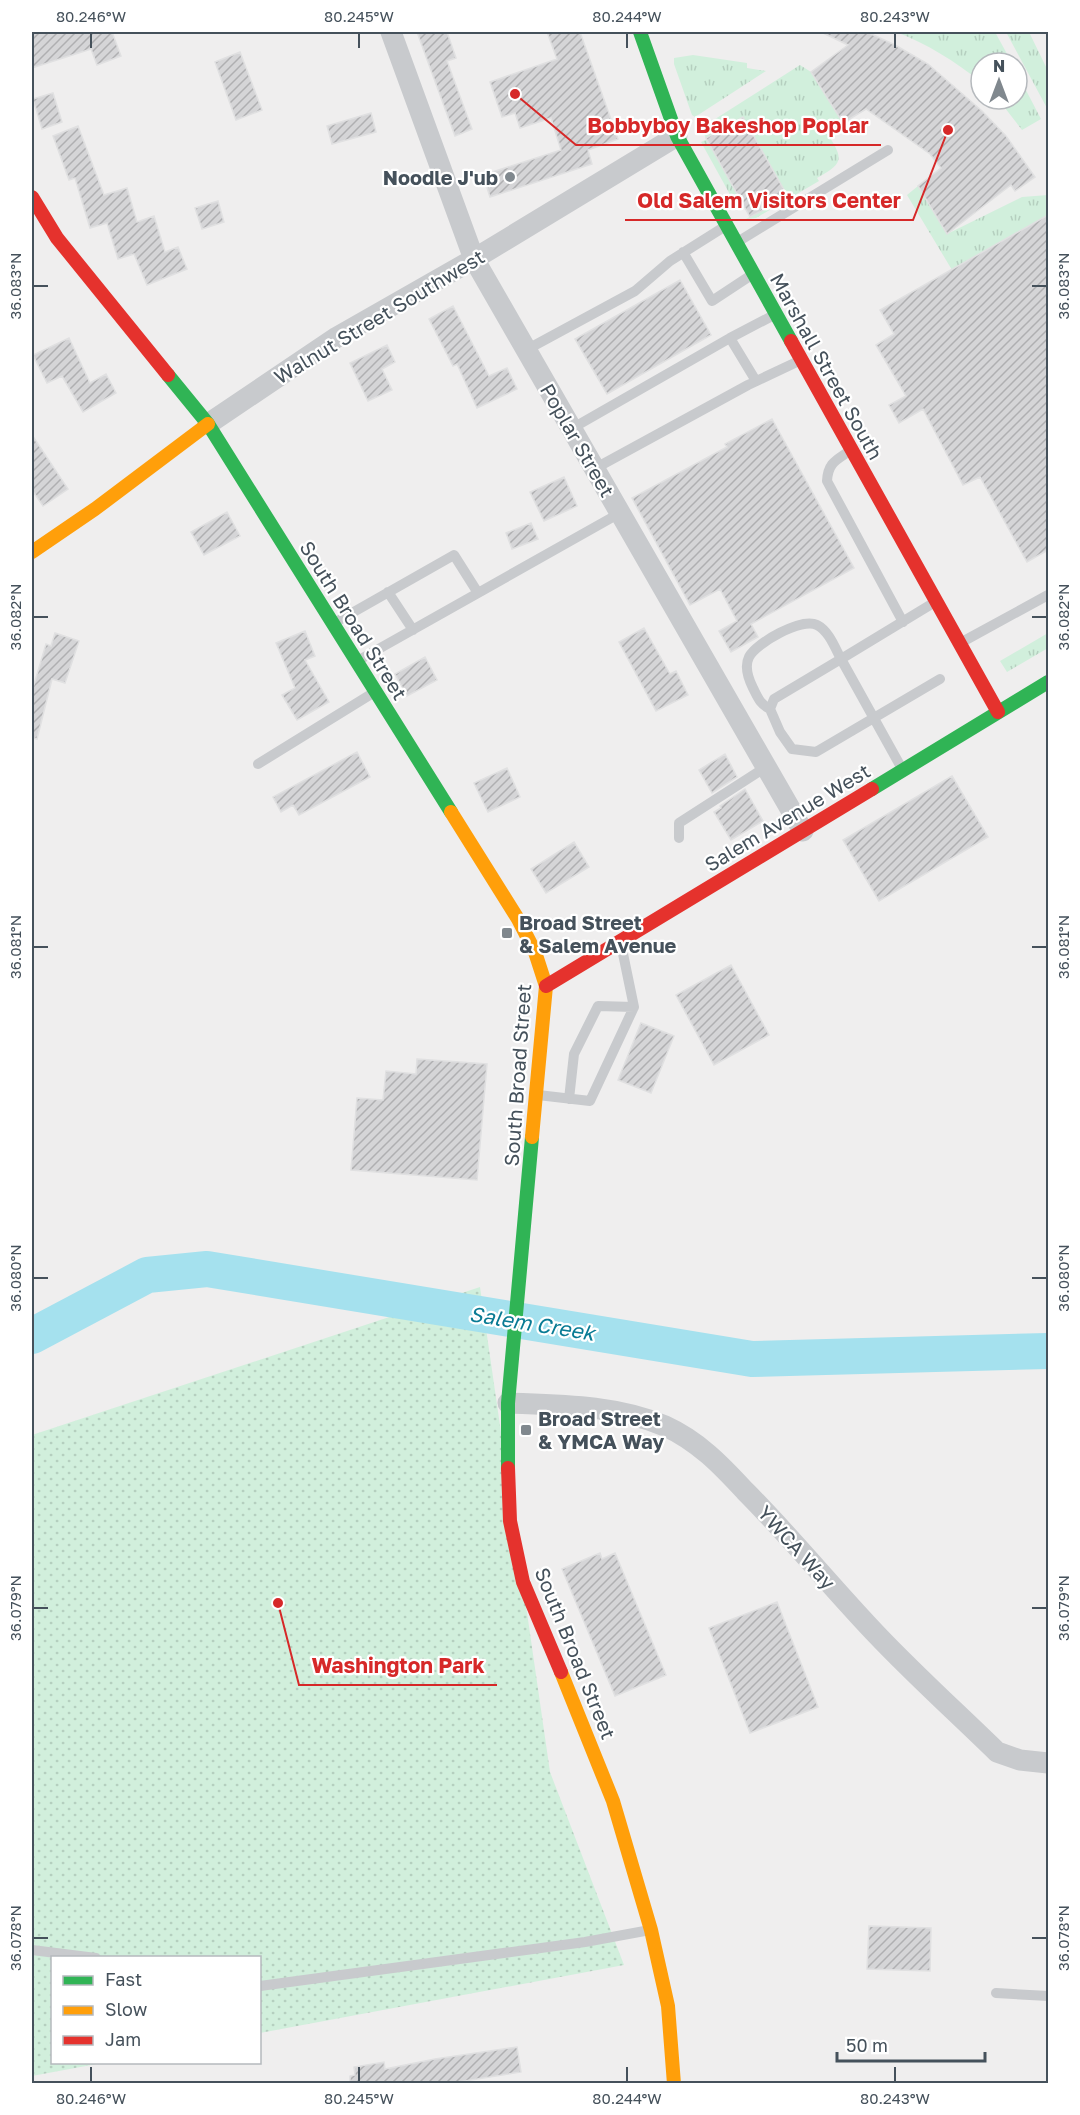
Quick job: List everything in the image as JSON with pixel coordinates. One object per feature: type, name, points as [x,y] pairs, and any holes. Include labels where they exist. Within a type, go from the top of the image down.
[{"type":"street","name":"Poplar Street","points":[[391,32],[474,259],[802,831]]},
{"type":"street","name":"Marshall Street South","points":[[640,32],[677,136],[998,712]]},
{"type":"street","name":"Walnut Street Southwest","points":[[32,552],[95,510],[208,424],[337,337],[474,259],[677,136]]},
{"type":"street","name":"South Broad Street","points":[[34,205],[57,238],[208,424],[518,919],[536,952],[546,986],[526,1228],[508,1403],[510,1521],[523,1582],[614,1801],[651,1930],[668,2006],[674,2083]]},
{"type":"street","name":"Salem Avenue West","points":[[546,986],[1048,682]]},
{"type":"street","name":"YWCA Way","points":[[508,1403],[579,1407],[630,1415],[664,1426],[690,1439],[708,1453],[763,1508],[877,1635],[997,1752],[1020,1760],[1048,1763]]},
{"type":"lane","points":[[736,243],[888,150]]},
{"type":"lane","points":[[526,350],[635,291],[670,261],[727,225]]},
{"type":"lane","points":[[684,252],[712,301],[754,274]]},
{"type":"lane","points":[[571,429],[776,314]]},
{"type":"lane","points":[[730,338],[756,381]]},
{"type":"lane","points":[[594,469],[756,381],[801,360]]},
{"type":"lane","points":[[851,449],[827,470],[827,481],[903,622]]},
{"type":"lane","points":[[357,662],[620,513]]},
{"type":"lane","points":[[333,624],[454,555],[478,593]]},
{"type":"lane","points":[[388,592],[413,630]]},
{"type":"lane","points":[[959,644],[1048,595]]},
{"type":"lane","points":[[770,709],[774,699],[936,601]]},
{"type":"lane","points":[[903,770],[875,719],[842,659],[824,630],[815,624],[795,625],[755,649],[748,658],[746,669],[761,704],[770,709],[780,732],[792,749],[804,752],[816,752],[875,719],[940,679]]},
{"type":"lane","points":[[258,764],[375,692]]},
{"type":"lane","points":[[679,838],[679,823],[766,767]]},
{"type":"lane","points":[[537,1095],[590,1101],[634,1007],[620,941]]},
{"type":"lane","points":[[569,1098],[574,1054],[598,1006],[634,1007]]},
{"type":"lane","points":[[261,1986],[585,1942],[651,1930]]},
{"type":"lane","points":[[32,1950],[80,1956]]},
{"type":"lane","points":[[996,1994],[1048,1996]]},
{"type":"green space","points":[[896,32],[995,32],[1005,51],[969,51],[969,73],[919,42]]},
{"type":"green space","points":[[1006,32],[1029,32],[1048,71],[1048,110],[1029,75],[1029,51],[1016,51]]},
{"type":"green space","points":[[693,55],[747,63],[747,68],[766,71],[695,117],[692,115],[674,64],[674,58]]},
{"type":"green space","points":[[800,65],[811,72],[843,123],[827,133],[838,154],[837,164],[817,178],[819,181],[756,218],[746,219],[787,197],[743,117],[706,138],[701,128]]},
{"type":"green space","points":[[1029,96],[1041,119],[1022,130],[1007,111],[1029,111]]},
{"type":"green space","points":[[707,139],[745,208],[738,209],[701,142]]},
{"type":"green space","points":[[918,186],[947,234],[1022,197],[1048,195],[1048,215],[952,270],[907,195]]},
{"type":"green space","points":[[1048,633],[1048,648],[1007,672],[1000,661]]},
{"type":"green space","points":[[480,1287],[550,1772],[624,1965],[261,2033],[261,1956],[51,1956],[51,2064],[97,2064],[32,2076],[32,1435]]},
{"type":"building","points":[[32,32],[112,32],[121,56],[97,65],[91,49],[32,68]]},
{"type":"building","points":[[417,32],[447,32],[456,58],[447,61],[472,129],[455,136]]},
{"type":"building","points":[[547,32],[580,32],[618,139],[588,150],[592,164],[490,197],[483,175],[561,150],[551,118],[520,128],[515,113],[502,117],[490,82],[557,59]]},
{"type":"building","points":[[821,32],[867,32],[928,64],[969,100],[969,111],[982,111],[1006,136],[1035,177],[1015,191],[1011,185],[947,234],[918,186],[941,168],[930,154],[866,109],[843,123],[811,72],[848,45]]},
{"type":"building","points":[[240,52],[262,110],[236,120],[215,62]]},
{"type":"building","points":[[53,93],[62,122],[42,129],[33,99]]},
{"type":"building","points":[[371,113],[376,132],[332,144],[327,126]]},
{"type":"building","points":[[743,117],[788,197],[750,217],[706,138]]},
{"type":"building","points":[[78,126],[104,195],[127,188],[137,222],[154,216],[165,252],[178,247],[187,269],[147,285],[134,254],[118,259],[107,223],[90,228],[75,178],[69,180],[53,136]]},
{"type":"building","points":[[218,201],[224,222],[202,229],[195,208]]},
{"type":"building","points":[[1048,215],[1048,550],[1027,562],[980,477],[963,485],[923,409],[899,423],[889,405],[906,396],[876,345],[894,334],[880,310]]},
{"type":"building","points":[[680,280],[711,335],[607,394],[575,339]]},
{"type":"building","points":[[453,306],[489,376],[507,368],[517,389],[477,408],[457,364],[453,366],[429,319]]},
{"type":"building","points":[[69,338],[90,383],[106,374],[116,393],[83,412],[62,376],[47,383],[33,355]]},
{"type":"building","points":[[387,345],[395,362],[382,369],[392,390],[368,401],[350,363]]},
{"type":"building","points":[[772,419],[854,568],[751,624],[758,637],[731,652],[719,631],[737,621],[720,589],[690,605],[632,498],[727,447],[725,444]]},
{"type":"building","points":[[32,435],[68,489],[43,506],[32,490]]},
{"type":"building","points":[[564,477],[577,506],[544,521],[530,492]]},
{"type":"building","points":[[227,512],[240,536],[204,555],[191,532]]},
{"type":"building","points":[[531,523],[538,539],[512,549],[506,533]]},
{"type":"building","points":[[644,628],[670,674],[676,671],[688,695],[656,711],[619,642]]},
{"type":"building","points":[[305,631],[315,656],[305,660],[329,702],[297,720],[282,695],[295,688],[276,643]]},
{"type":"building","points":[[55,633],[79,641],[65,683],[52,679],[37,739],[32,738],[32,691],[46,644],[51,646]]},
{"type":"building","points":[[425,657],[437,680],[407,696],[395,674]]},
{"type":"building","points":[[357,752],[370,777],[299,815],[293,805],[281,812],[273,797]]},
{"type":"building","points":[[725,754],[737,777],[712,793],[699,770]]},
{"type":"building","points":[[507,768],[520,797],[488,812],[474,783]]},
{"type":"building","points":[[952,776],[988,837],[879,901],[843,840]]},
{"type":"building","points":[[745,789],[763,821],[731,840],[714,812]]},
{"type":"building","points":[[574,842],[589,867],[546,893],[531,869]]},
{"type":"building","points":[[731,965],[769,1035],[714,1065],[676,995]]},
{"type":"building","points":[[641,1023],[674,1036],[651,1093],[618,1080]]},
{"type":"building","points":[[417,1059],[487,1064],[477,1180],[351,1170],[357,1098],[383,1100],[386,1071],[416,1074]]},
{"type":"building","points":[[600,1553],[602,1559],[615,1553],[666,1675],[615,1696],[562,1569]]},
{"type":"building","points":[[777,1602],[818,1707],[750,1733],[709,1628]]},
{"type":"building","points":[[869,1926],[931,1928],[930,1971],[867,1969]]},
{"type":"building","points":[[517,2047],[521,2072],[446,2084],[350,2084],[350,2076],[355,2075],[354,2067],[384,2062],[385,2069]]},
{"type":"waterway","name":"Salem Creek","points":[[32,1336],[147,1275],[207,1269],[752,1359],[1048,1351]]},
{"type":"traffic: fast","points":[[640,32],[677,136],[791,341]]},
{"type":"traffic: fast","points":[[168,375],[208,424],[451,812]]},
{"type":"traffic: fast","points":[[872,789],[1048,682]]},
{"type":"traffic: fast","points":[[508,1468],[508,1403],[532,1137]]},
{"type":"traffic: slow","points":[[32,552],[95,509],[208,424]]},
{"type":"traffic: slow","points":[[451,812],[518,919],[535,952],[546,986],[532,1137]]},
{"type":"traffic: slow","points":[[561,1672],[613,1801],[651,1930],[668,2006],[674,2084]]},
{"type":"traffic: jam","points":[[32,197],[57,238],[168,375]]},
{"type":"traffic: jam","points":[[791,341],[998,712]]},
{"type":"traffic: jam","points":[[546,986],[872,789]]},
{"type":"traffic: jam","points":[[508,1468],[510,1521],[523,1582],[561,1672]]},
{"type":"place","name":"Bobbyboy Bakeshop Poplar","points":[[515,94]]},
{"type":"place","name":"Old Salem Visitors Center","points":[[948,130]]},
{"type":"place","name":"Noodle J'ub","points":[[510,177]]},
{"type":"place","name":"Broad Street & Salem Avenue","points":[[507,933]]},
{"type":"place","name":"Broad Street & YMCA Way","points":[[526,1430]]},
{"type":"place","name":"Washington Park","points":[[278,1603]]}]
